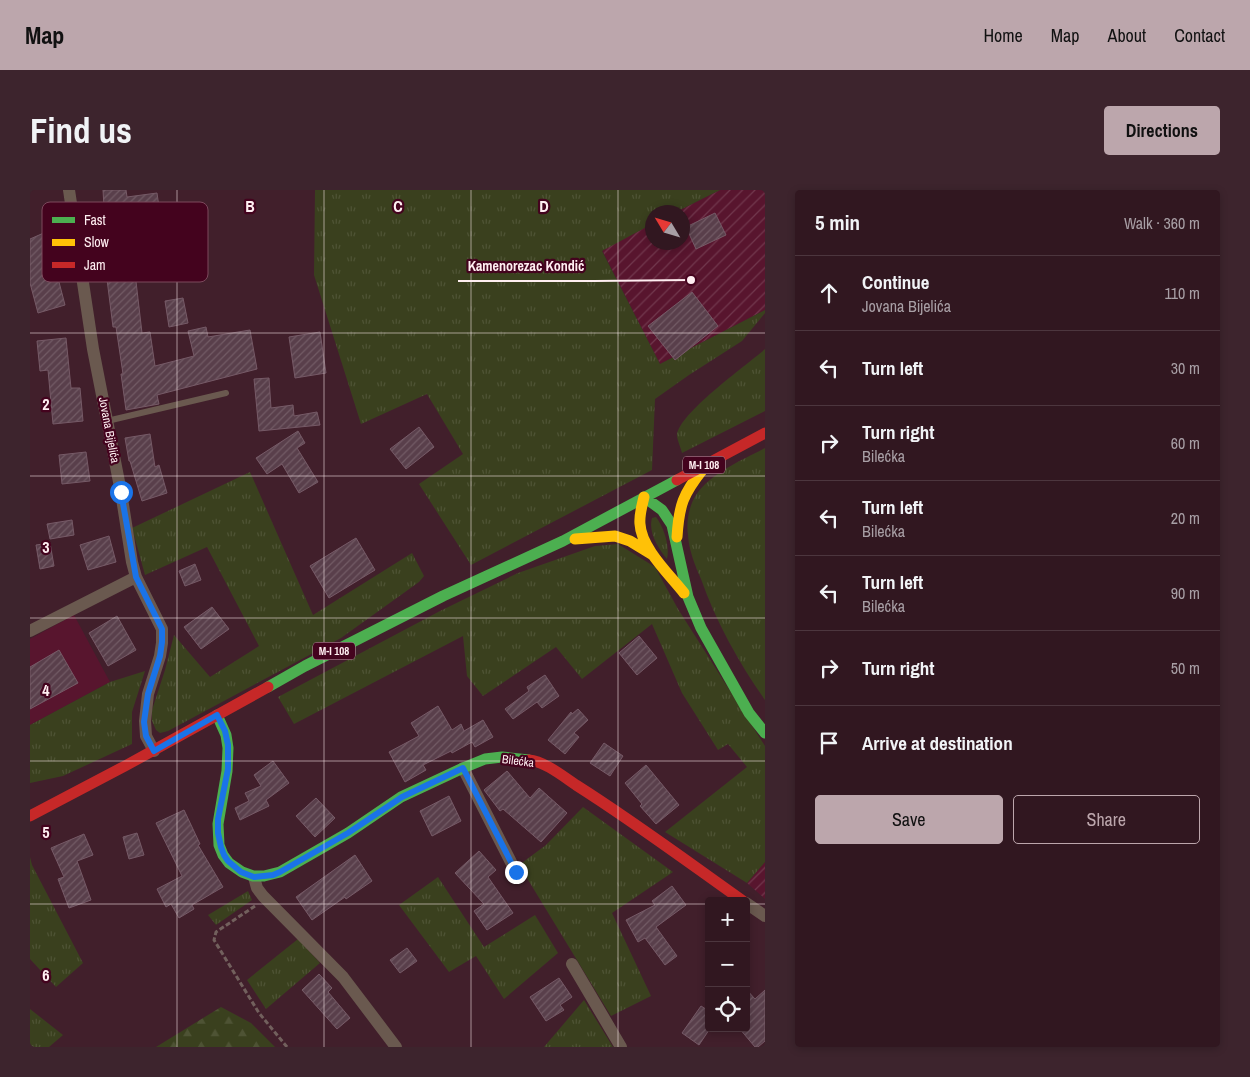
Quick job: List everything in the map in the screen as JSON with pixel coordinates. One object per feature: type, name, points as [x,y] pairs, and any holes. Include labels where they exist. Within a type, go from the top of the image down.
[{"type":"main road","name":"M-I 108","points":[[32,814],[154,751],[304,666],[443,596],[563,541],[765,433]]},
{"type":"main road","points":[[676,542],[678,512],[682,497],[710,462]]},
{"type":"main road","points":[[688,597],[653,555],[640,529],[640,515],[644,497],[662,510],[672,525],[688,597],[701,628],[749,713],[765,733]]},
{"type":"main road","points":[[563,541],[615,536],[630,541],[653,555]]},
{"type":"main road","points":[[217,715],[225,731],[228,745],[228,769],[218,819],[221,847],[228,861],[241,872],[254,877]]},
{"type":"main road","name":"Bilećka","points":[[254,877],[273,875],[280,872],[348,833],[402,797],[485,759],[502,757],[533,760],[555,771],[737,897]]},
{"type":"street","name":"Jovana Bijelića","points":[[83,282],[93,350],[136,577],[162,629],[160,656],[148,694],[144,722],[146,736],[154,751]]},
{"type":"street","points":[[30,631],[136,577]]},
{"type":"street","points":[[463,768],[516,872]]},
{"type":"street","points":[[254,877],[257,888],[263,896],[343,977],[396,1047]]},
{"type":"street","points":[[750,906],[765,916]]},
{"type":"street","points":[[572,964],[621,1047]]},
{"type":"lane","points":[[107,421],[226,393]]},
{"type":"path","points":[[263,896],[255,906],[216,932],[214,940],[259,1013],[288,1047]]},
{"type":"shaded area","points":[[720,190],[765,190],[765,310],[660,364],[602,250],[645,228],[645,250],[690,250],[690,205]]},
{"type":"shaded area","points":[[74,615],[110,682],[30,725],[30,639]]},
{"type":"shaded area","points":[[765,862],[765,899],[747,883]]},
{"type":"green space","points":[[315,190],[720,190],[690,205],[645,205],[645,228],[602,251],[660,364],[765,310],[765,313],[742,341],[655,399],[652,470],[471,565],[419,484],[463,454],[427,394],[361,424],[314,275]]},
{"type":"green space","points":[[765,349],[765,411],[682,453],[677,435],[689,415],[701,402]]},
{"type":"green space","points":[[765,448],[765,700],[737,657],[714,611],[693,558],[687,525],[696,495],[710,480],[719,473]]},
{"type":"green space","points":[[250,472],[313,615],[412,553],[424,576],[419,582],[341,638],[168,731],[160,733],[156,730],[152,721],[152,710],[174,635],[210,677],[259,646],[207,547],[145,575],[132,528]]},
{"type":"green space","points":[[656,517],[666,537],[667,559],[657,545],[651,529],[652,518]]},
{"type":"green space","points":[[618,544],[655,567],[678,609],[765,746],[765,862],[747,883],[665,832],[747,767],[728,744],[718,750],[682,693],[652,624],[582,679],[556,647],[483,696],[467,676],[463,636],[294,724],[278,697],[440,611],[518,573],[595,546]]},
{"type":"green space","points":[[145,671],[132,712],[132,744],[63,776],[30,783],[30,725],[110,682]]},
{"type":"green space","points":[[583,807],[673,872],[612,913],[651,996],[611,1016],[519,865],[546,845]]},
{"type":"green space","points":[[30,857],[32,865],[83,963],[56,987],[30,959]]},
{"type":"green space","points":[[438,877],[484,947],[535,915],[558,953],[504,999],[476,956],[449,972],[399,905]]},
{"type":"green space","points":[[248,891],[252,900],[216,925],[208,915]]},
{"type":"green space","points":[[298,939],[320,963],[266,1009],[247,980]]},
{"type":"green space","points":[[584,1000],[613,1047],[544,1047]]},
{"type":"green space","points":[[221,1007],[251,1023],[275,1047],[156,1047]]},
{"type":"green space","points":[[30,1009],[63,1035],[49,1047],[30,1047]]},
{"type":"building","points":[[103,190],[126,190],[127,197],[157,193],[158,202],[104,202]]},
{"type":"building","points":[[715,213],[726,235],[696,249],[690,236],[690,225]]},
{"type":"building","points":[[42,234],[42,282],[59,282],[65,305],[38,313],[30,283],[30,239]]},
{"type":"building","points":[[107,282],[136,282],[142,333],[150,332],[155,366],[194,356],[188,331],[206,327],[208,337],[250,330],[257,369],[157,395],[159,404],[126,410],[116,327],[113,327]]},
{"type":"building","points":[[692,292],[718,326],[675,360],[648,326]]},
{"type":"building","points":[[183,298],[188,323],[169,327],[165,301]]},
{"type":"building","points":[[320,332],[326,373],[295,378],[289,337]]},
{"type":"building","points":[[66,338],[71,388],[80,388],[83,421],[53,424],[48,370],[40,371],[37,341]]},
{"type":"building","points":[[269,378],[271,408],[293,405],[294,416],[317,412],[320,425],[259,431],[254,379]]},
{"type":"building","points":[[419,427],[434,447],[406,469],[390,449]]},
{"type":"building","points":[[298,431],[305,443],[297,448],[318,482],[299,493],[282,464],[267,474],[256,458]]},
{"type":"building","points":[[150,434],[155,467],[159,465],[167,493],[142,501],[129,461],[125,438]]},
{"type":"building","points":[[86,452],[90,481],[62,484],[59,455]]},
{"type":"building","points":[[72,520],[74,535],[50,539],[47,524]]},
{"type":"building","points":[[109,536],[116,562],[88,570],[80,545]]},
{"type":"building","points":[[356,538],[375,570],[329,598],[310,566]]},
{"type":"building","points":[[50,543],[54,566],[40,569],[36,545]]},
{"type":"building","points":[[195,564],[201,580],[185,586],[179,571]]},
{"type":"building","points":[[212,607],[229,629],[201,649],[184,627]]},
{"type":"building","points":[[117,616],[136,650],[108,666],[89,633]]},
{"type":"building","points":[[639,636],[657,658],[637,675],[619,653]]},
{"type":"building","points":[[59,650],[78,683],[30,709],[30,667]]},
{"type":"building","points":[[545,675],[559,696],[542,708],[537,702],[513,719],[505,709],[529,691],[527,687]]},
{"type":"building","points":[[438,706],[452,730],[461,724],[464,731],[483,720],[493,737],[475,747],[472,742],[423,765],[426,770],[405,782],[389,752],[419,736],[411,723]]},
{"type":"building","points":[[578,709],[588,720],[574,733],[579,737],[565,754],[548,740],[571,712],[572,714]]},
{"type":"building","points":[[604,743],[623,756],[610,776],[590,763]]},
{"type":"building","points":[[273,761],[289,783],[266,800],[269,806],[240,820],[235,808],[249,801],[245,793],[261,786],[254,775]]},
{"type":"building","points":[[646,765],[679,805],[656,824],[640,806],[642,804],[625,783]]},
{"type":"building","points":[[507,771],[530,798],[539,788],[567,813],[541,842],[503,809],[500,811],[484,790]]},
{"type":"building","points":[[449,796],[461,821],[432,836],[420,811]]},
{"type":"building","points":[[316,798],[335,818],[315,837],[296,816]]},
{"type":"building","points":[[184,810],[200,844],[198,845],[223,887],[192,905],[194,909],[179,918],[171,904],[166,907],[157,889],[182,876],[156,823]]},
{"type":"building","points":[[137,833],[144,855],[129,859],[123,837]]},
{"type":"building","points":[[84,834],[93,855],[77,861],[91,900],[69,908],[58,879],[64,877],[51,848]]},
{"type":"building","points":[[479,851],[496,870],[488,877],[513,913],[487,930],[474,911],[484,904],[455,873]]},
{"type":"building","points":[[355,855],[372,881],[312,920],[296,897]]},
{"type":"building","points":[[672,886],[686,905],[656,927],[677,956],[665,965],[645,938],[638,942],[626,920],[655,905],[652,901]]},
{"type":"building","points":[[407,948],[417,961],[400,973],[390,960]]},
{"type":"building","points":[[319,974],[332,988],[328,992],[350,1018],[337,1029],[302,990]]},
{"type":"building","points":[[559,978],[572,997],[560,1005],[564,1010],[546,1021],[530,997]]},
{"type":"building","points":[[765,990],[765,1041],[758,1047],[755,1047],[742,1032],[750,1032],[750,993],[755,999]]},
{"type":"building","points":[[701,1006],[705,1008],[705,1032],[708,1032],[699,1045],[682,1033]]},
{"type":"traffic: fast","points":[[268,687],[305,666],[443,596],[563,541],[677,480]]},
{"type":"traffic: fast","points":[[644,497],[662,510],[672,525],[688,597],[701,628],[749,713],[765,733]]},
{"type":"traffic: fast","points":[[217,715],[226,735],[228,748],[227,771],[218,824],[219,845],[229,863],[242,872],[253,876],[264,876],[280,872],[348,833],[401,797],[463,768],[485,759],[502,757],[529,760]]},
{"type":"traffic: slow","points":[[677,537],[683,500],[703,469]]},
{"type":"traffic: slow","points":[[644,497],[640,521],[645,542],[657,561],[684,593]]},
{"type":"traffic: slow","points":[[575,539],[615,536],[630,541],[653,555]]},
{"type":"traffic: jam","points":[[677,480],[765,433]]},
{"type":"traffic: jam","points":[[30,816],[268,687]]},
{"type":"traffic: jam","points":[[529,760],[541,763],[560,774],[737,897]]},
{"type":"place","name":"Kamenorezac Kondić","points":[[691,280]]},
{"type":"route","points":[[121,492],[136,577],[162,629],[160,656],[148,694],[144,722],[146,736],[154,751],[217,715],[225,731],[228,745],[228,769],[218,819],[221,847],[228,861],[241,872],[254,877],[273,875],[348,833],[402,797],[463,768],[516,872]]}]
